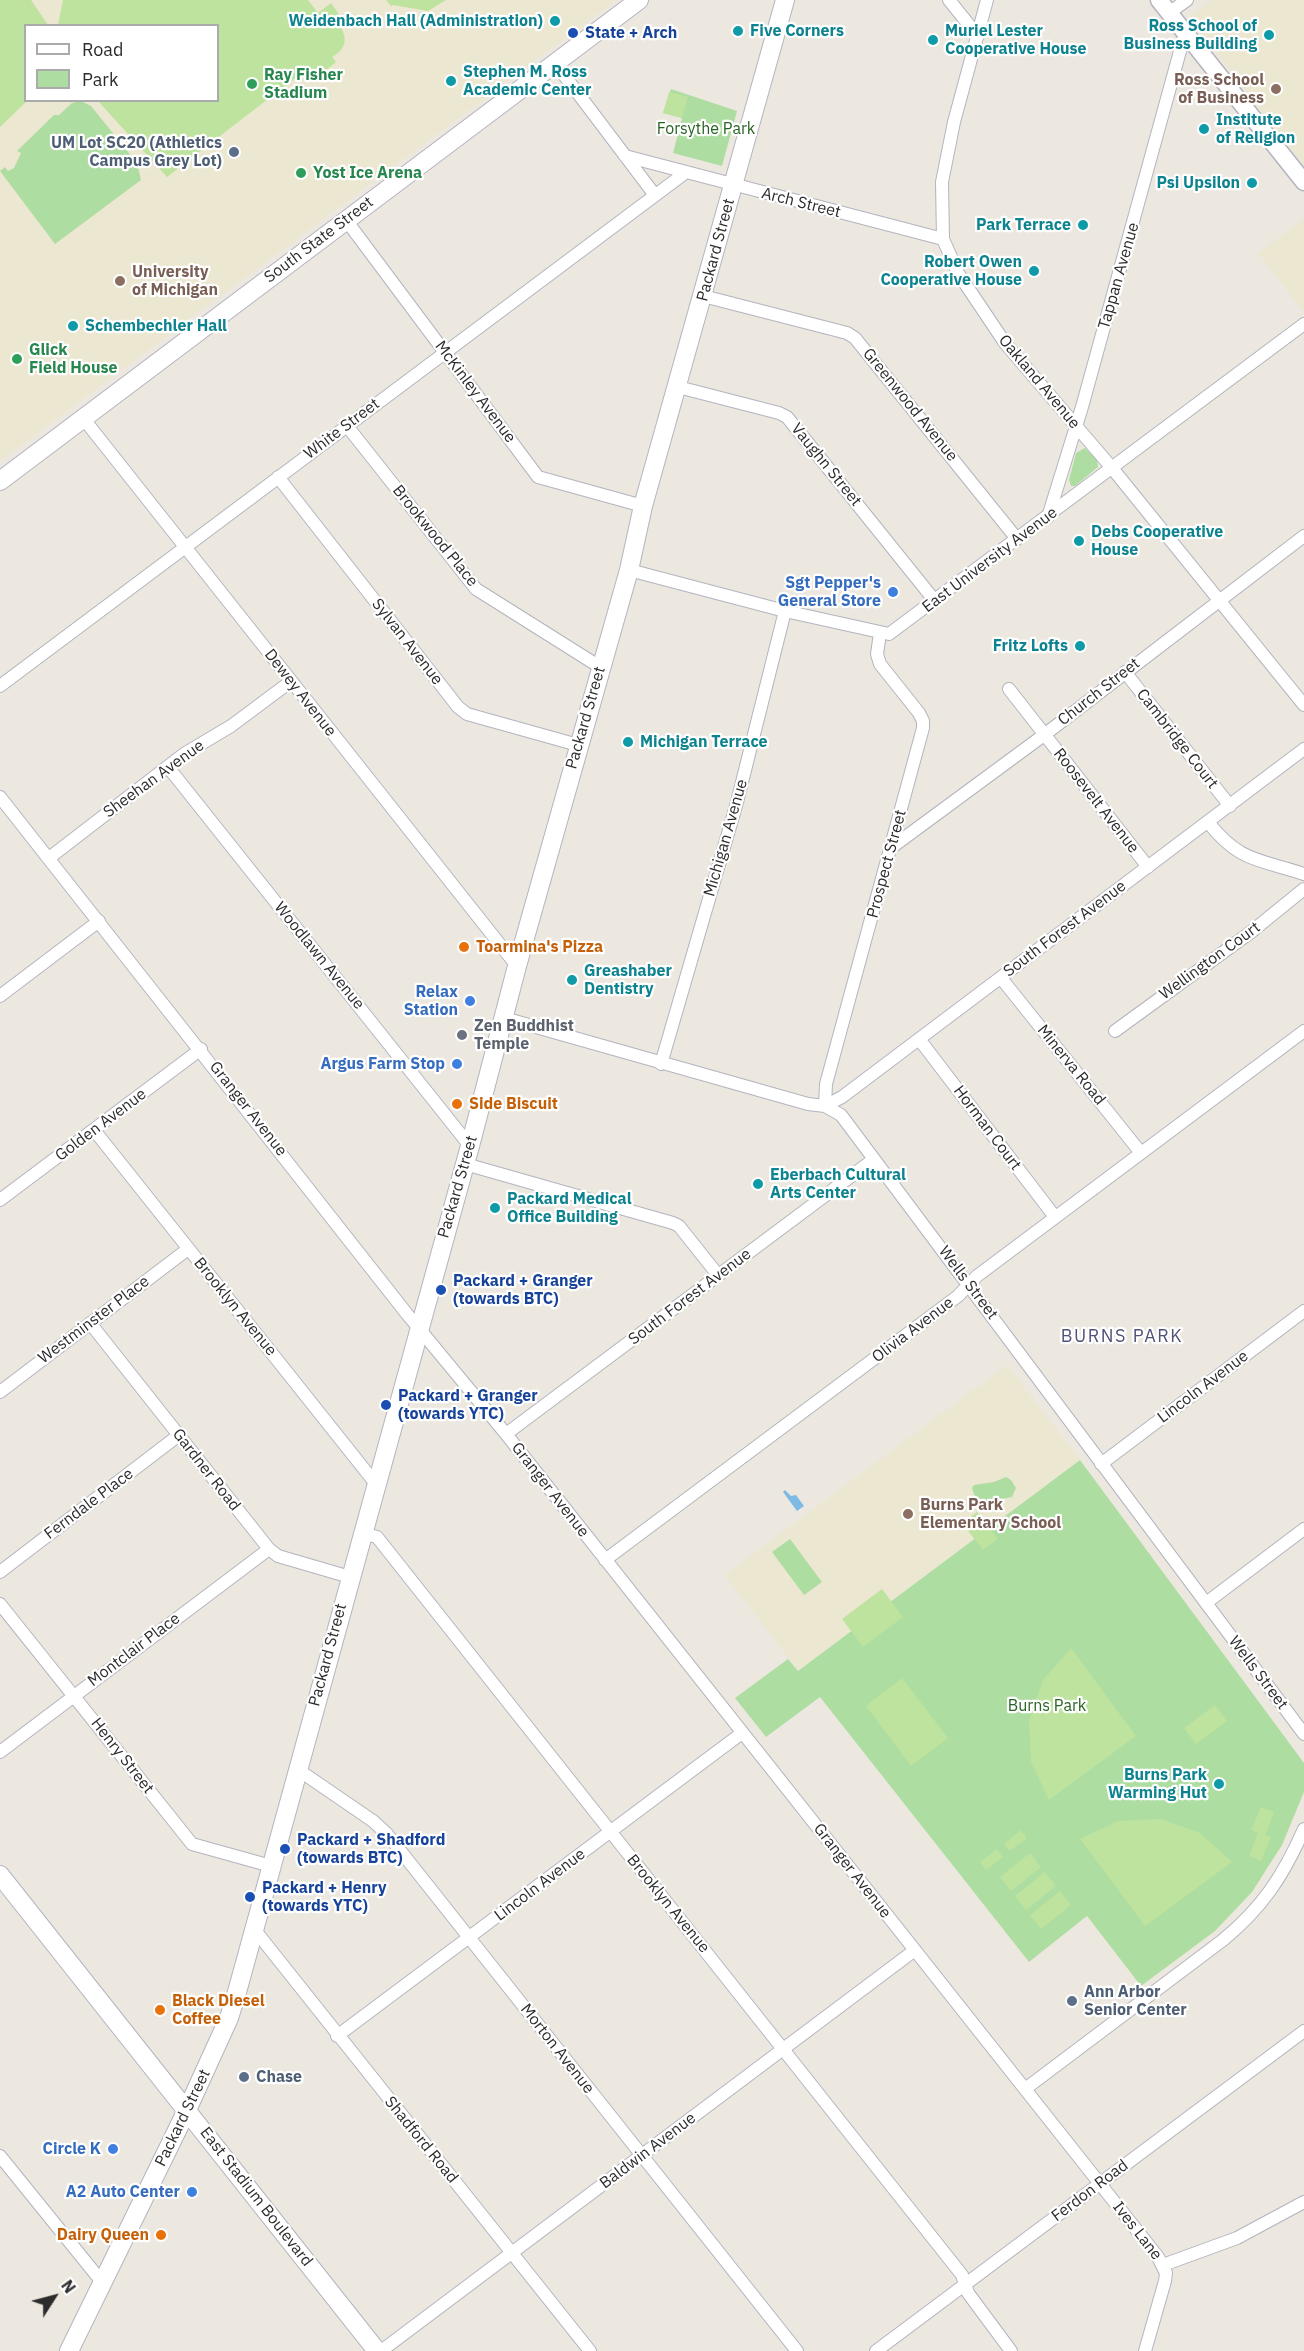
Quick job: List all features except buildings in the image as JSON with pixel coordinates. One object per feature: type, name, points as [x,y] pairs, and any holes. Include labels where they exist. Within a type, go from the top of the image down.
[{"type":"main road","name":"South State Street","points":[[0,481],[639,0]]},
{"type":"main road","name":"Packard Street","points":[[69,2351],[187,2110],[229,2018],[784,0]]},
{"type":"main road","name":"East Stadium Boulevard","points":[[0,1875],[379,2351]]},
{"type":"street","points":[[949,0],[978,36]]},
{"type":"street","name":"Oakland Avenue","points":[[987,0],[954,122],[942,182],[943,240],[958,273],[1005,343],[1112,468],[1304,705]]},
{"type":"street","points":[[1187,0],[1164,6],[1304,182]]},
{"type":"street","name":"Tappan Avenue","points":[[1048,517],[1076,427],[1185,33]]},
{"type":"street","points":[[555,63],[654,194]]},
{"type":"street","name":"Arch Street","points":[[625,156],[943,240]]},
{"type":"street","name":"White Street","points":[[0,686],[685,173]]},
{"type":"street","name":"McKinley Avenue","points":[[346,220],[538,477],[643,506]]},
{"type":"street","name":"Greenwood Avenue","points":[[703,296],[847,333],[855,338],[1017,539]]},
{"type":"street","name":"East University Avenue","points":[[880,633],[893,633],[1304,324]]},
{"type":"street","name":"Vaughn Street","points":[[678,387],[787,417],[935,601]]},
{"type":"street","name":"Dewey Avenue","points":[[83,418],[517,966]]},
{"type":"street","name":"Brookwood Place","points":[[347,426],[476,589],[600,667]]},
{"type":"street","name":"Sylvan Avenue","points":[[278,477],[458,706],[467,714],[578,745]]},
{"type":"street","name":"Church Street","points":[[892,847],[1044,735],[1304,537]]},
{"type":"street","points":[[629,570],[880,633]]},
{"type":"street","name":"Michigan Avenue","points":[[661,1064],[736,806],[785,611]]},
{"type":"street","name":"Prospect Street","points":[[825,1106],[826,1084],[922,738],[923,721],[880,664],[877,654],[880,633]]},
{"type":"street","name":"Cambridge Court","points":[[1125,672],[1230,806]]},
{"type":"street","name":"Sheehan Avenue","points":[[49,858],[184,754],[231,726],[291,682]]},
{"type":"street","name":"Roosevelt Avenue","points":[[1009,689],[1148,867]]},
{"type":"street","name":"South Forest Avenue","points":[[825,1106],[842,1097],[1304,749]]},
{"type":"street","name":"Woodlawn Avenue","points":[[168,767],[470,1146]]},
{"type":"street","name":"Granger Avenue","points":[[0,796],[419,1328],[506,1434],[1100,2184]]},
{"type":"street","points":[[1208,822],[1222,840],[1236,852],[1304,874]]},
{"type":"street","name":"Wellington Court","points":[[1115,1031],[1251,932],[1304,889]]},
{"type":"street","points":[[0,996],[99,921]]},
{"type":"street","name":"Minerva Road","points":[[1001,978],[1141,1153]]},
{"type":"street","name":"Wells Street","points":[[504,1018],[661,1064],[808,1104],[825,1106],[841,1115],[1304,1734]]},
{"type":"street","name":"Olivia Avenue","points":[[605,1560],[948,1303],[977,1276],[1304,1031]]},
{"type":"street","name":"Horman Court","points":[[919,1039],[1055,1217]]},
{"type":"street","name":"Golden Avenue","points":[[0,1200],[201,1049]]},
{"type":"street","name":"Brooklyn Avenue","points":[[94,1130],[376,1484]]},
{"type":"street","name":"South Forest Avenue","points":[[506,1434],[874,1159]]},
{"type":"street","points":[[465,1164],[673,1223],[679,1226],[718,1275]]},
{"type":"street","name":"Westminster Place","points":[[0,1392],[188,1249]]},
{"type":"street","name":"Lincoln Avenue","points":[[1101,1464],[1303,1313]]},
{"type":"street","name":"Gardner Road","points":[[90,1323],[269,1549],[278,1556],[350,1577]]},
{"type":"street","name":"Ferndale Place","points":[[0,1572],[179,1435]]},
{"type":"street","points":[[1206,1603],[1304,1529]]},
{"type":"street","name":"Brooklyn Avenue","points":[[362,1533],[377,1537],[784,2049],[962,2275],[972,2300],[1011,2351]]},
{"type":"street","name":"Montclair Place","points":[[0,1752],[269,1549]]},
{"type":"street","name":"Henry Street","points":[[0,1604],[192,1844],[271,1866]]},
{"type":"street","name":"Lincoln Avenue","points":[[337,2036],[742,1733]]},
{"type":"street","name":"Morton Avenue","points":[[297,1768],[373,1821],[387,1834],[797,2351]]},
{"type":"street","points":[[1024,2089],[1223,1940],[1250,1917],[1283,1874],[1304,1829]]},
{"type":"street","name":"Shadford Road","points":[[254,1929],[590,2351]]},
{"type":"street","name":"Baldwin Avenue","points":[[379,2351],[513,2253],[915,1950]]},
{"type":"street","name":"Ferdon Road","points":[[876,2351],[1304,2031]]},
{"type":"street","points":[[0,2156],[102,2282]]},
{"type":"street","name":"Ives Lane","points":[[1100,2184],[1163,2265],[1166,2273],[1145,2351]]},
{"type":"street","points":[[1163,2265],[1237,2238],[1304,2202]]},
{"type":"shaded area","name":"University of Michigan","points":[[0,0],[616,0],[0,461]]},
{"type":"shaded area","name":"Ross School of Business","points":[[1212,0],[1304,0],[1304,166],[1189,17]]},
{"type":"shaded area","points":[[1304,219],[1304,310],[1303,311],[1258,253]]},
{"type":"shaded area","name":"Burns Park Elementary School","points":[[1007,1365],[1080,1460],[798,1671],[725,1575]]},
{"type":"green space","points":[[0,0],[31,0],[47,24],[24,24],[24,102],[26,102],[0,127]]},
{"type":"green space","name":"Ray Fisher Stadium","points":[[63,0],[308,0],[318,13],[331,3],[342,19],[337,22],[345,41],[341,50],[332,57],[336,62],[321,74],[308,68],[167,177],[99,102],[219,102],[219,24],[58,24]]},
{"type":"green space","points":[[386,0],[446,0],[428,11],[391,6]]},
{"type":"green space","name":"Forsythe Park","points":[[671,89],[737,111],[722,166],[673,153],[682,118],[663,113]]},
{"type":"green space","points":[[669,92],[688,97],[682,118],[663,113]]},
{"type":"green space","points":[[83,102],[91,106],[137,163],[141,180],[55,244],[0,171],[5,167],[8,171],[14,168],[21,153],[17,151],[54,115],[59,115],[72,103]]},
{"type":"green space","points":[[1085,448],[1097,460],[1098,467],[1075,486],[1071,486],[1069,480],[1076,453]]},
{"type":"green space","name":"Burns Park","points":[[1080,1460],[1304,1763],[1304,1792],[1282,1845],[1252,1892],[1215,1931],[1141,1986],[1087,1916],[1029,1962],[820,1697],[766,1737],[735,1698],[788,1659],[798,1671]]},
{"type":"green space","points":[[1006,1477],[1016,1488],[1012,1497],[977,1504],[972,1488],[974,1485],[994,1482]]},
{"type":"green space","points":[[977,1512],[998,1539],[983,1550],[962,1523]]},
{"type":"green space","points":[[790,1539],[822,1582],[804,1595],[772,1552]]},
{"type":"green space","points":[[882,1589],[903,1617],[863,1647],[842,1619]]},
{"type":"green space","points":[[1071,1648],[1136,1736],[1049,1800],[1031,1762],[1029,1720],[1043,1680]]},
{"type":"green space","points":[[902,1678],[948,1738],[911,1766],[866,1706]]},
{"type":"green space","points":[[1215,1705],[1227,1721],[1196,1744],[1184,1728]]},
{"type":"green space","points":[[1261,1807],[1274,1812],[1265,1835],[1271,1837],[1261,1861],[1249,1856],[1258,1833],[1251,1830]]},
{"type":"green space","points":[[1161,1819],[1200,1833],[1232,1862],[1145,1926],[1080,1839],[1118,1821]]},
{"type":"green space","points":[[1021,1830],[1027,1838],[1010,1851],[1004,1844]]},
{"type":"green space","points":[[997,1849],[1003,1857],[986,1870],[980,1862]]},
{"type":"green space","points":[[1030,1853],[1041,1867],[1011,1891],[1000,1877]]},
{"type":"green space","points":[[1045,1872],[1056,1886],[1026,1910],[1015,1896]]},
{"type":"green space","points":[[1060,1891],[1071,1905],[1041,1929],[1030,1915]]},
{"type":"water","points":[[785,1490],[791,1496],[796,1495],[804,1506],[797,1511],[783,1492]]},
{"type":"place","name":"Weidenbach Hall (Administration)","points":[[555,21]]},
{"type":"place","name":"Five Corners","points":[[738,31]]},
{"type":"place","name":"State + Arch","points":[[573,33]]},
{"type":"place","name":"Ross School of Business Building","points":[[1269,35]]},
{"type":"place","name":"Muriel Lester Cooperative House","points":[[933,40]]},
{"type":"place","name":"Stephen M. Ross Academic Center","points":[[451,81]]},
{"type":"place","name":"Ray Fisher Stadium","points":[[252,84]]},
{"type":"place","name":"Ross School of Business","points":[[1276,89]]},
{"type":"place","name":"Institute of Religion","points":[[1204,129]]},
{"type":"place","name":"UM Lot SC20 (Athletics Campus Grey Lot)","points":[[234,152]]},
{"type":"place","name":"Yost Ice Arena","points":[[301,173]]},
{"type":"place","name":"Psi Upsilon","points":[[1252,183]]},
{"type":"place","name":"Park Terrace","points":[[1083,225]]},
{"type":"place","name":"Robert Owen Cooperative House","points":[[1034,271]]},
{"type":"place","name":"University of Michigan","points":[[120,281]]},
{"type":"place","name":"Schembechler Hall","points":[[73,326]]},
{"type":"place","name":"Glick Field House","points":[[17,359]]},
{"type":"place","name":"Debs Cooperative House","points":[[1079,541]]},
{"type":"place","name":"Sgt Pepper's General Store","points":[[893,592]]},
{"type":"place","name":"Fritz Lofts","points":[[1080,646]]},
{"type":"place","name":"Michigan Terrace","points":[[628,742]]},
{"type":"place","name":"Toarmina's Pizza","points":[[464,947]]},
{"type":"place","name":"Greashaber Dentistry","points":[[572,980]]},
{"type":"place","name":"Relax Station","points":[[470,1001]]},
{"type":"place","name":"Zen Buddhist Temple","points":[[462,1035]]},
{"type":"place","name":"Argus Farm Stop","points":[[457,1064]]},
{"type":"place","name":"Side Biscuit","points":[[457,1104]]},
{"type":"place","name":"Eberbach Cultural Arts Center","points":[[758,1184]]},
{"type":"place","name":"Packard Medical Office Building","points":[[495,1208]]},
{"type":"place","name":"Packard + Granger (towards BTC)","points":[[441,1290]]},
{"type":"place","name":"Packard + Granger (towards YTC)","points":[[386,1405]]},
{"type":"place","name":"Burns Park Elementary School","points":[[908,1514]]},
{"type":"place","name":"Burns Park Warming Hut","points":[[1219,1784]]},
{"type":"place","name":"Packard + Shadford (towards BTC)","points":[[285,1849]]},
{"type":"place","name":"Packard + Henry (towards YTC)","points":[[250,1897]]},
{"type":"place","name":"Ann Arbor Senior Center","points":[[1072,2001]]},
{"type":"place","name":"Black Diesel Coffee","points":[[160,2010]]},
{"type":"place","name":"Chase","points":[[244,2077]]},
{"type":"place","name":"Circle K","points":[[113,2149]]},
{"type":"place","name":"A2 Auto Center","points":[[192,2192]]},
{"type":"place","name":"Dairy Queen","points":[[161,2235]]},
{"type":"district","name":"BURNS PARK","points":[[1122,1337]]}]
